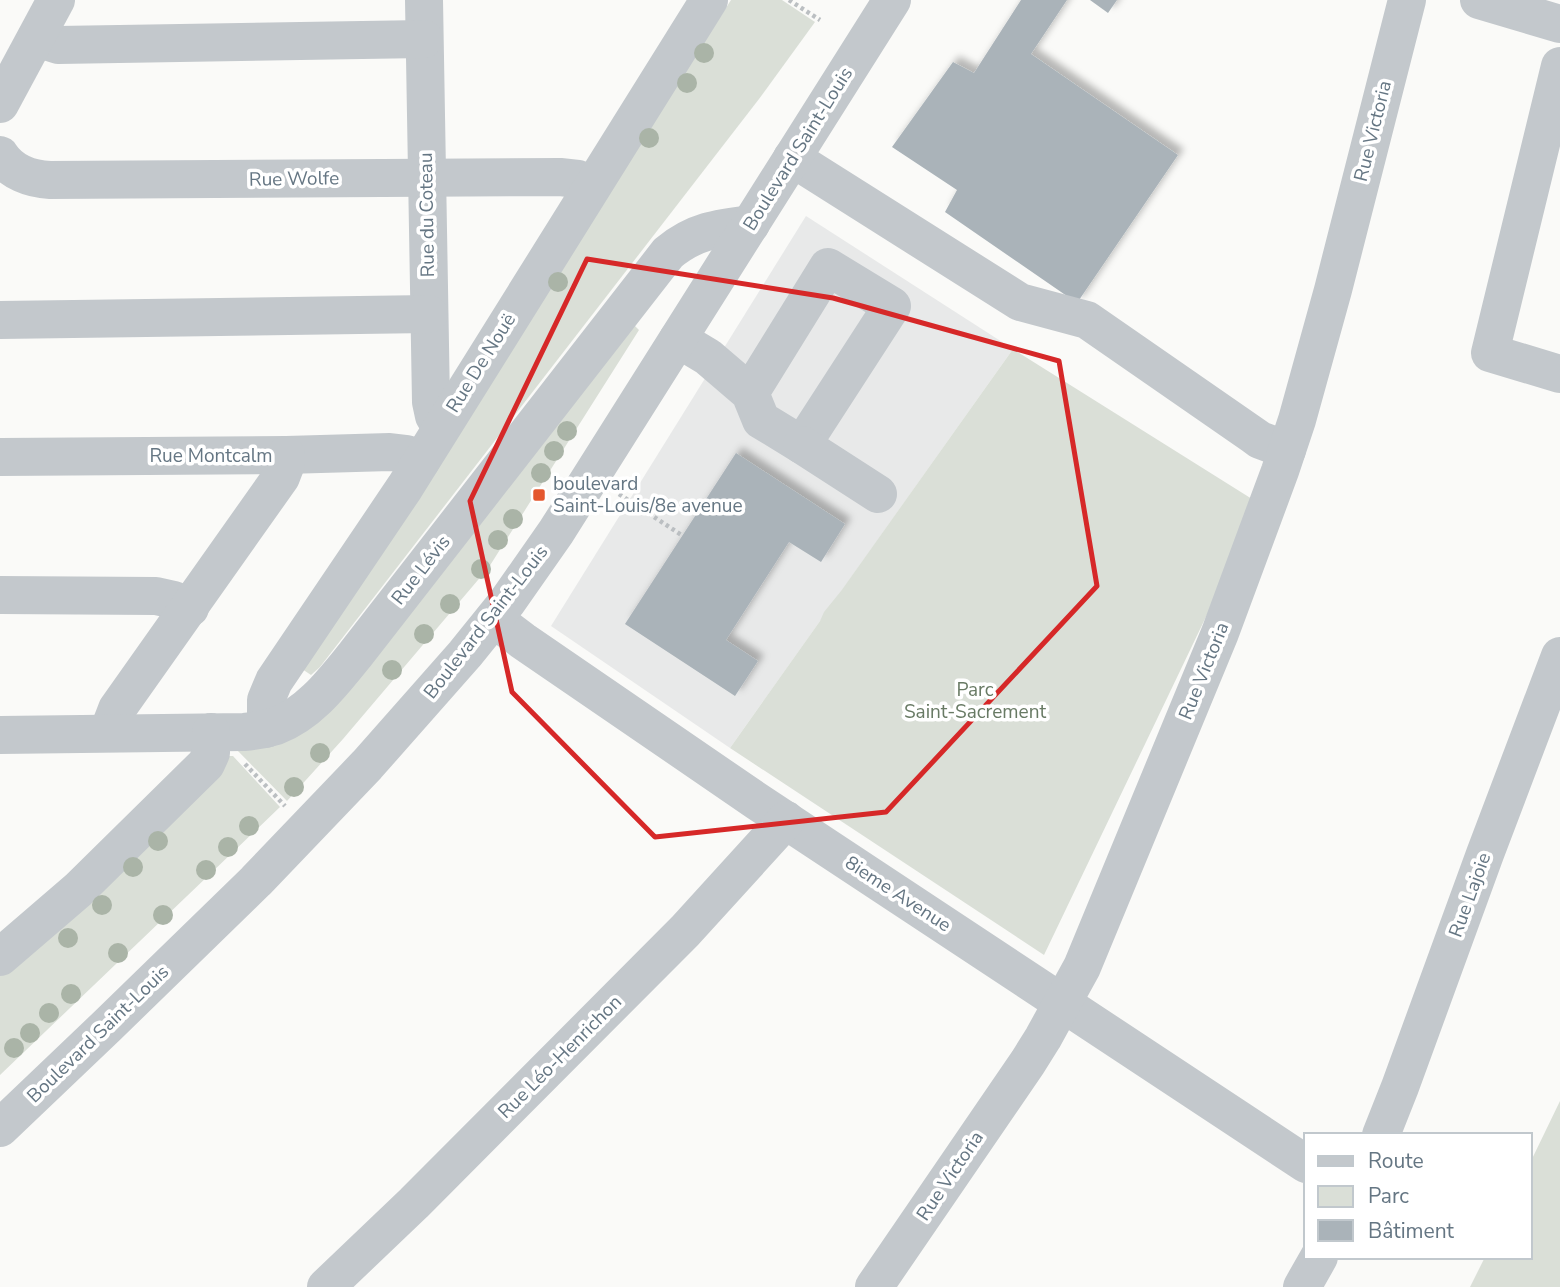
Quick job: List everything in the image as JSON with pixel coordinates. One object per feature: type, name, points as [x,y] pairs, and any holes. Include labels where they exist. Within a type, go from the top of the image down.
[{"type":"street","points":[[0,104],[56,0]]},
{"type":"street","name":"Rue du Coteau","points":[[424,0],[431,402],[434,416],[441,428]]},
{"type":"street","name":"Rue De Nouë","points":[[266,729],[267,700],[274,681],[392,507],[709,0]]},
{"type":"street","name":"Boulevard Saint-Louis","points":[[0,1128],[287,850],[386,745],[494,619],[544,550],[892,0]]},
{"type":"street","name":"Rue Victoria","points":[[874,1287],[1028,1062],[1082,967],[1220,633],[1287,450],[1330,302],[1407,0]]},
{"type":"street","points":[[1479,0],[1560,24]]},
{"type":"street","points":[[36,38],[58,45],[425,39]]},
{"type":"street","points":[[1560,66],[1490,353],[1560,374]]},
{"type":"street","name":"Rue Wolfe","points":[[1,156],[17,171],[33,178],[50,180],[569,177],[592,186]]},
{"type":"street","points":[[792,158],[1020,302],[1087,320],[1253,435],[1287,450]]},
{"type":"street","name":"Rue Lévis","points":[[0,735],[244,732],[266,729],[295,716],[332,682],[668,253],[696,234],[751,223]]},
{"type":"street","points":[[750,393],[828,267],[892,306],[802,445]]},
{"type":"street","points":[[0,320],[429,314]]},
{"type":"street","points":[[678,339],[708,358],[750,393],[761,419],[878,494]]},
{"type":"street","name":"Rue Montcalm","points":[[0,457],[400,453],[421,461]]},
{"type":"street","points":[[111,733],[117,709],[281,477],[286,455]]},
{"type":"street","points":[[0,595],[156,596],[174,600],[190,608]]},
{"type":"street","name":"8ieme Avenue","points":[[494,619],[786,820],[1304,1163]]},
{"type":"street","name":"Rue Lajoie","points":[[1382,1133],[1560,656]]},
{"type":"street","points":[[0,957],[78,890],[206,764],[211,753],[211,732]]},
{"type":"street","name":"Rue Léo-Henrichon","points":[[326,1287],[685,932],[786,820]]},
{"type":"street","points":[[1302,1287],[1318,1259]]},
{"type":"path","points":[[789,0],[821,20]]},
{"type":"path","points":[[620,495],[683,536]]},
{"type":"path","points":[[248,768],[283,804]]},
{"type":"highlighted area","points":[[587,259],[833,298],[1059,361],[1097,586],[886,812],[655,837],[512,692],[470,501]]},
{"type":"shaded area","points":[[806,216],[1013,349],[730,748],[551,626]]},
{"type":"green space","points":[[731,0],[782,0],[815,22],[759,99],[320,667],[311,675],[302,669]]},
{"type":"green space","points":[[633,324],[639,330],[489,567],[287,801],[237,750],[255,748]]},
{"type":"green space","name":"Parc Saint-Sacrement","points":[[1013,349],[1260,504],[1044,955],[730,748]]},
{"type":"green space","points":[[226,756],[233,756],[280,807],[0,1075],[0,976],[76,905]]},
{"type":"green space","points":[[1560,1101],[1560,1287],[1470,1287],[1484,1259],[1532,1259],[1532,1159]]},
{"type":"building","points":[[1021,0],[1067,0],[1031,54],[1178,155],[1077,303],[945,212],[957,190],[892,147],[953,62],[974,73]]},
{"type":"building","points":[[1090,0],[1117,0],[1108,13]]},
{"type":"building","points":[[736,453],[845,524],[821,562],[789,542],[726,640],[758,661],[735,696],[625,624]]},
{"type":"place","name":"boulevard Saint-Louis/8e avenue","points":[[539,495]]}]
